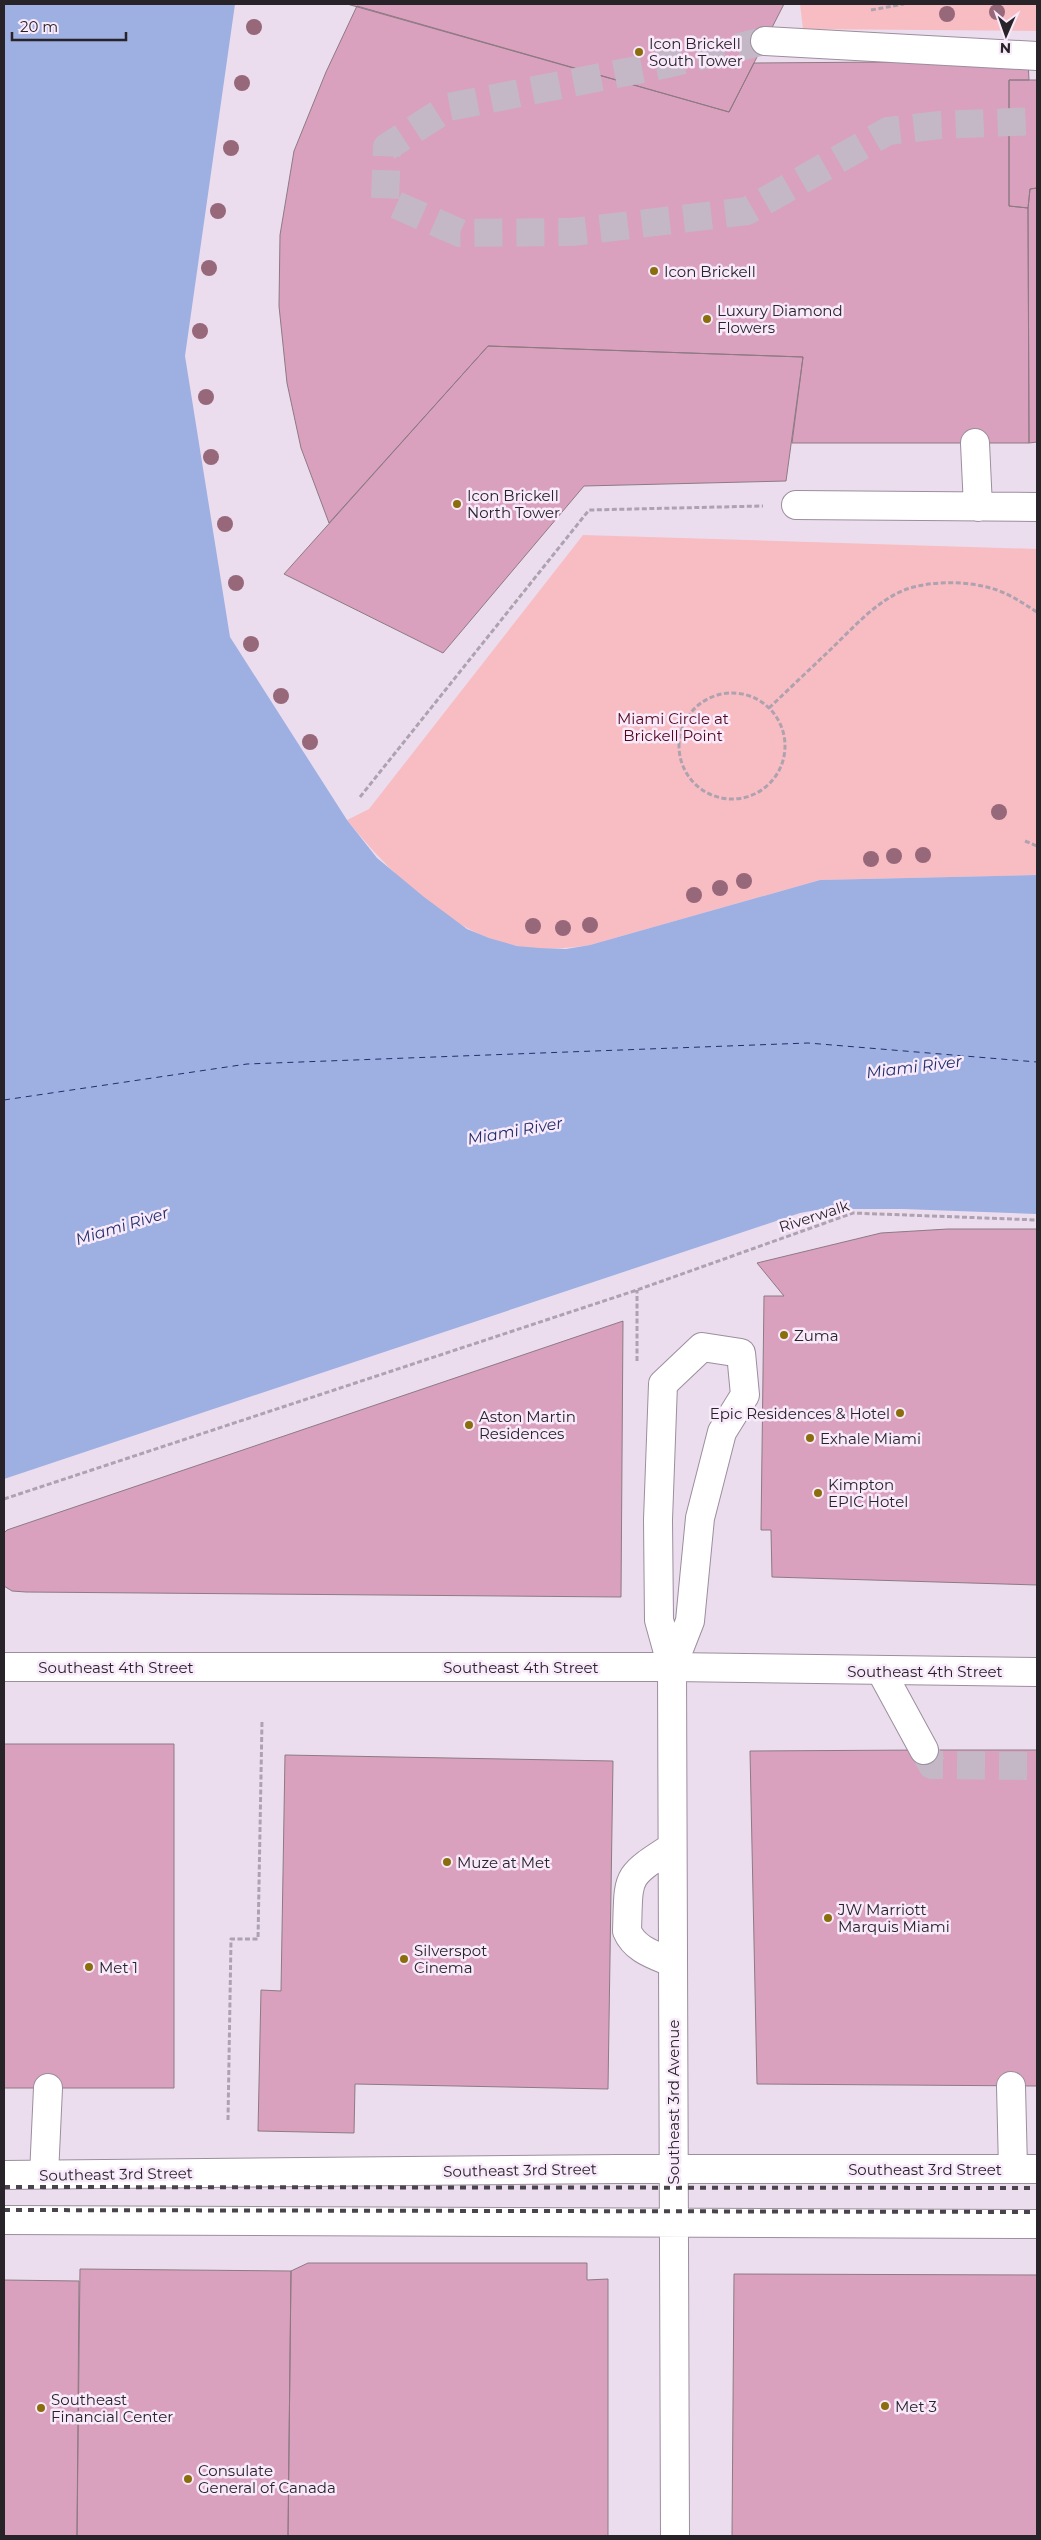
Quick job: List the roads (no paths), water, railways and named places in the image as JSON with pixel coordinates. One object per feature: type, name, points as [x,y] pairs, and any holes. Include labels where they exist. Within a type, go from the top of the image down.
[{"type":"street","points":[[765,41],[1037,56]]},
{"type":"street","points":[[975,443],[978,507]]},
{"type":"street","points":[[796,505],[1037,508]]},
{"type":"street","points":[[702,1347],[741,1353],[745,1395],[722,1432],[700,1518],[690,1621],[672,1667],[659,1620],[658,1520],[662,1384],[702,1347]]},
{"type":"street","name":"Southeast 4th Street","points":[[4,1667],[672,1667],[1037,1672]]},
{"type":"street","name":"Southeast 3rd Avenue","points":[[672,1667],[675,2536]]},
{"type":"street","points":[[881,1671],[924,1750]]},
{"type":"street","points":[[672,1847],[642,1866],[630,1880],[627,1931],[630,1938],[642,1949],[673,1963]]},
{"type":"street","points":[[1011,2086],[1025,2169]]},
{"type":"street","points":[[44,2175],[48,2088]]},
{"type":"street","name":"Southeast 3rd Street","points":[[4,2175],[673,2169],[1025,2169]]},
{"type":"street","points":[[4,2220],[1037,2224]]},
{"type":"water","name":"Miami River","points":[[4,4],[235,4],[185,356],[230,637],[347,820],[377,858],[424,897],[467,929],[517,946],[566,949],[590,945],[820,880],[1037,875],[1037,1214],[903,1209],[822,1209],[800,1213],[4,1479]]},
{"type":"tunnel","points":[[765,41],[667,64],[449,107],[387,147],[385,200],[460,233],[572,232],[747,211],[888,131],[940,125],[1037,121]]},
{"type":"tunnel","points":[[924,1750],[932,1765],[1037,1766]]},
{"type":"railway","points":[[4,2187],[1037,2188]]},
{"type":"railway","points":[[4,2210],[1037,2212]]},
{"type":"place","name":"Icon Brickell South Tower","points":[[639,52]]},
{"type":"place","name":"Icon Brickell","points":[[654,271]]},
{"type":"place","name":"Luxury Diamond Flowers","points":[[707,319]]},
{"type":"place","name":"Icon Brickell North Tower","points":[[457,504]]},
{"type":"place","name":"Zuma","points":[[784,1335]]},
{"type":"place","name":"Epic Residences & Hotel","points":[[900,1413]]},
{"type":"place","name":"Aston Martin Residences","points":[[469,1425]]},
{"type":"place","name":"Exhale Miami","points":[[810,1438]]},
{"type":"place","name":"Kimpton EPIC Hotel","points":[[818,1493]]},
{"type":"place","name":"Muze at Met","points":[[447,1862]]},
{"type":"place","name":"JW Marriott Marquis Miami","points":[[828,1918]]},
{"type":"place","name":"Silverspot Cinema","points":[[404,1959]]},
{"type":"place","name":"Met 1","points":[[89,1967]]},
{"type":"place","name":"Met 3","points":[[885,2406]]},
{"type":"place","name":"Southeast Financial Center","points":[[41,2408]]},
{"type":"place","name":"Consulate General of Canada","points":[[188,2479]]},
{"type":"park label","name":"Miami Circle at Brickell Point","points":[[673,726]]}]
